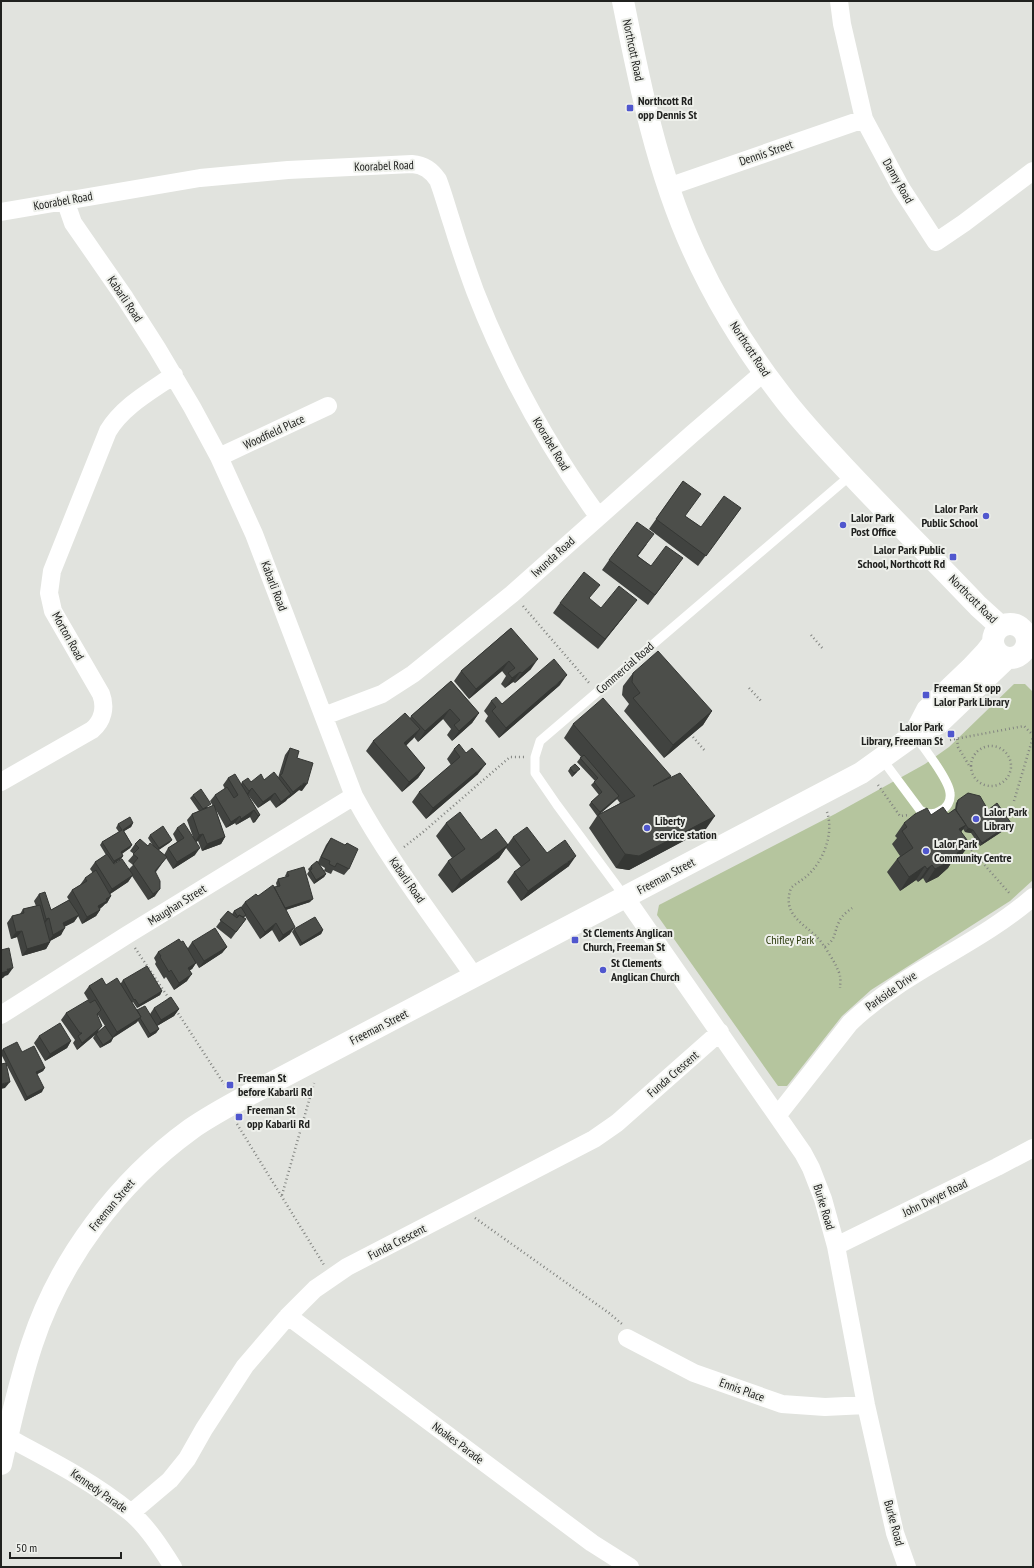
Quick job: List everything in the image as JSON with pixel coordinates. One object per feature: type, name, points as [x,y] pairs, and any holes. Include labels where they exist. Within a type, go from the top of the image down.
[{"type":"street","name":"Northcott Road","points":[[623,1],[644,101],[668,187],[693,251],[744,342],[781,395],[811,432],[978,606],[1011,648]]},
{"type":"street","name":"Danny Road","points":[[839,1],[842,24],[864,119],[901,188],[936,242],[1033,172]]},
{"type":"street","name":"Dennis Street","points":[[668,187],[864,119]]},
{"type":"street","name":"Koorabel Road","points":[[1,212],[200,178],[288,170],[412,164],[425,166],[438,180],[475,291],[514,379],[556,453],[598,516]]},
{"type":"street","name":"Kabarli Road","points":[[65,200],[73,223],[125,298],[174,375],[219,457],[254,534],[354,796],[371,827],[390,856],[474,976]]},
{"type":"street","name":"Iwunda Road","points":[[324,716],[382,694],[413,674],[512,594],[598,516],[764,372]]},
{"type":"street","name":"Morton Road","points":[[1,782],[92,730],[102,717],[104,705],[101,694],[52,607],[49,593],[52,571],[108,431],[126,409],[174,375]]},
{"type":"street","name":"Woodfield Place","points":[[219,457],[328,406]]},
{"type":"street","name":"Freeman Street","points":[[1,1464],[32,1345],[50,1298],[60,1279],[94,1224],[121,1191],[171,1144],[209,1118],[256,1091],[861,773],[914,735],[927,710],[986,652],[1011,648]]},
{"type":"street","name":"Maughan Street","points":[[1,1015],[127,935],[354,796]]},
{"type":"street","name":"Burke Road","points":[[625,897],[720,1032],[811,1168],[823,1199],[836,1246],[866,1405],[895,1533],[907,1567]]},
{"type":"street","name":"Parkside Drive","points":[[777,1116],[850,1023],[860,1014],[911,976],[994,927],[1033,897]]},
{"type":"street","name":"Funda Crescent","points":[[131,1513],[170,1480],[187,1459],[204,1429],[245,1366],[288,1316],[315,1288],[347,1267],[594,1139],[617,1123],[720,1032]]},
{"type":"street","name":"John Dwyer Road","points":[[836,1246],[1033,1149]]},
{"type":"street","name":"Noakes Parade","points":[[288,1316],[592,1543],[630,1567]]},
{"type":"street","name":"Ennis Place","points":[[627,1338],[694,1373],[782,1404],[825,1407],[866,1405]]},
{"type":"street","name":"Kennedy Parade","points":[[7,1437],[74,1472],[97,1487],[131,1513],[153,1538],[173,1567]]},
{"type":"lane","name":"Commercial Road","points":[[625,897],[557,805],[536,773],[536,757],[540,740],[851,475]]},
{"type":"lane","points":[[882,758],[920,810],[932,814],[943,810],[950,801],[951,794],[927,751],[914,735]]},
{"type":"path","points":[[512,594],[597,692]]},
{"type":"path","points":[[811,635],[824,650]]},
{"type":"path","points":[[750,688],[762,702]]},
{"type":"path","points":[[950,740],[1024,726],[1033,736],[1014,801]]},
{"type":"path","points":[[693,737],[706,752]]},
{"type":"path","points":[[957,739],[958,747],[970,767],[971,773],[975,779],[986,786],[992,786],[1004,781],[1011,770],[1009,757],[1000,747],[993,745],[979,749],[974,754],[970,767]]},
{"type":"path","points":[[390,856],[422,833],[510,757],[536,757]]},
{"type":"path","points":[[878,785],[900,816]]},
{"type":"path","points":[[827,812],[830,820],[830,829],[821,857],[808,875],[791,888],[788,902],[793,915],[816,936],[824,947],[840,975],[840,988]]},
{"type":"path","points":[[965,843],[1011,895]]},
{"type":"path","points":[[824,947],[833,940],[842,916],[852,908]]},
{"type":"path","points":[[127,935],[224,1084]]},
{"type":"path","points":[[282,1195],[314,1083]]},
{"type":"path","points":[[237,1124],[332,1277]]},
{"type":"path","points":[[478,1221],[609,1313]]},
{"type":"green space","name":"Chifley Park","points":[[1014,684],[1025,684],[1033,692],[1033,880],[1010,901],[871,990],[842,1016],[787,1086],[778,1086],[657,915],[659,905],[835,814],[925,764],[949,747]]},
{"type":"building","points":[[683,481],[701,494],[685,516],[701,527],[724,496],[741,508],[706,556],[656,519]]},
{"type":"building","points":[[637,522],[654,534],[637,556],[651,566],[666,546],[683,558],[655,595],[609,560]]},
{"type":"building","points":[[584,572],[600,585],[589,598],[601,608],[619,586],[637,600],[605,639],[560,603]]},
{"type":"building","points":[[511,628],[538,659],[522,673],[520,672],[512,678],[508,673],[515,668],[509,661],[476,689],[461,671]]},
{"type":"building","points":[[658,651],[712,711],[673,745],[633,698],[640,693],[632,682],[633,673]]},
{"type":"building","points":[[554,659],[567,675],[506,728],[492,711],[496,707],[491,701],[496,697],[502,704]]},
{"type":"building","points":[[451,681],[479,713],[459,731],[454,725],[460,720],[450,709],[425,731],[411,716]]},
{"type":"building","points":[[603,698],[671,776],[653,786],[680,773],[715,816],[639,856],[625,854],[598,815],[635,796],[573,724]]},
{"type":"building","points":[[405,713],[420,729],[404,743],[425,768],[409,782],[373,741]]},
{"type":"building","points":[[459,744],[466,753],[472,748],[486,764],[433,808],[419,792],[460,757],[454,749]]},
{"type":"building","points":[[290,748],[299,751],[297,758],[313,763],[307,784],[304,783],[293,792],[280,775],[282,774]]},
{"type":"building","points":[[584,755],[619,796],[600,812],[591,802],[602,792],[594,782],[598,778],[580,758]]},
{"type":"building","points":[[575,764],[580,769],[574,773],[570,768]]},
{"type":"building","points":[[274,772],[291,794],[281,802],[275,793],[263,802],[252,788],[249,791],[242,782],[248,778],[251,782],[261,774],[264,780]]},
{"type":"building","points":[[235,774],[260,815],[258,816],[254,810],[241,819],[240,816],[231,822],[215,795],[227,787],[234,798],[238,795],[228,778]]},
{"type":"building","points":[[201,789],[211,804],[203,809],[193,795]]},
{"type":"building","points":[[968,793],[980,796],[988,810],[997,803],[1011,823],[982,843],[973,830],[968,828],[956,810],[958,800]]},
{"type":"building","points":[[214,805],[225,837],[207,844],[203,834],[199,835],[192,814]]},
{"type":"building","name":"Lalor Park Community Centre","points":[[943,807],[948,814],[955,809],[966,825],[959,829],[970,844],[957,853],[958,854],[947,863],[935,869],[932,865],[927,869],[925,866],[909,877],[897,859],[913,848],[902,831],[907,827],[904,823],[915,814],[927,808],[931,815]]},
{"type":"building","points":[[460,812],[481,840],[496,829],[508,845],[461,880],[448,861],[465,849],[446,823]]},
{"type":"building","points":[[130,817],[133,823],[123,830],[132,845],[121,852],[123,856],[114,861],[102,842],[122,830],[118,824]]},
{"type":"building","points":[[184,823],[200,848],[177,862],[168,848],[184,838],[177,828]]},
{"type":"building","points":[[163,826],[172,840],[159,848],[150,835]]},
{"type":"building","points":[[527,827],[547,853],[565,840],[576,856],[528,891],[514,872],[530,860],[513,837]]},
{"type":"building","points":[[331,838],[345,845],[347,843],[358,849],[349,869],[337,863],[335,867],[329,864],[330,861],[321,857]]},
{"type":"building","points":[[140,839],[148,846],[150,843],[167,857],[155,871],[160,881],[160,889],[153,894],[133,864],[138,858],[133,854],[139,848],[135,844]]},
{"type":"building","points":[[107,854],[114,864],[122,859],[133,875],[112,889],[95,862]]},
{"type":"building","points":[[317,861],[326,874],[316,880],[310,870],[312,869],[311,866]]},
{"type":"building","points":[[304,867],[313,899],[285,908],[274,887],[280,886],[278,879],[289,876],[287,872]]},
{"type":"building","points":[[96,870],[111,896],[106,899],[107,901],[98,906],[100,910],[87,917],[72,890],[87,881],[85,878]]},
{"type":"building","points":[[273,885],[295,927],[283,935],[276,923],[265,932],[245,902],[256,894],[258,896]]},
{"type":"building","points":[[45,892],[51,910],[69,900],[79,915],[63,923],[65,928],[53,935],[49,918],[46,919],[39,894]]},
{"type":"building","points":[[40,905],[50,942],[27,949],[22,931],[16,932],[12,916],[24,913],[23,909]]},
{"type":"building","points":[[241,907],[246,915],[243,917],[239,915],[238,917],[234,911]]},
{"type":"building","points":[[228,911],[237,918],[239,915],[246,919],[236,932],[220,920]]},
{"type":"building","points":[[315,917],[323,930],[302,943],[294,929]]},
{"type":"building","points":[[215,928],[227,947],[204,961],[192,942]]},
{"type":"building","points":[[179,939],[181,942],[183,941],[196,963],[188,968],[192,974],[179,983],[171,970],[169,972],[158,952]]},
{"type":"building","points":[[9,948],[13,968],[7,969],[8,971],[1,973],[1,950]]},
{"type":"building","points":[[147,966],[162,991],[139,1005],[135,999],[134,1000],[123,980]]},
{"type":"building","points":[[102,978],[106,985],[117,978],[141,1017],[117,1032],[89,986]]},
{"type":"building","points":[[171,997],[179,1009],[161,1020],[154,1008]]},
{"type":"building","points":[[88,1000],[90,1003],[95,1000],[101,1010],[97,1014],[102,1026],[82,1043],[78,1036],[82,1033],[80,1033],[66,1013]]},
{"type":"building","points":[[145,1006],[159,1029],[150,1034],[137,1010]]},
{"type":"building","points":[[60,1023],[71,1041],[50,1054],[39,1036]]},
{"type":"building","points":[[105,1026],[113,1038],[103,1045],[96,1034]]},
{"type":"building","points":[[17,1042],[22,1052],[34,1046],[45,1068],[36,1072],[44,1088],[27,1097],[3,1049]]},
{"type":"building","points":[[6,1063],[10,1082],[1,1084],[1,1064]]},
{"type":"place","name":"Northcott Rd opp Dennis St","points":[[630,108]]},
{"type":"place","name":"Lalor Park Public School","points":[[986,516]]},
{"type":"place","name":"Lalor Park Post Office","points":[[843,525]]},
{"type":"place","name":"Lalor Park Public School, Northcott Rd","points":[[953,557]]},
{"type":"place","name":"Freeman St opp Lalor Park Library","points":[[926,695]]},
{"type":"place","name":"Lalor Park Library, Freeman St","points":[[951,734]]},
{"type":"place","name":"Lalor Park Library","points":[[976,819]]},
{"type":"place","name":"Liberty service station","points":[[647,828]]},
{"type":"place","name":"Lalor Park Community Centre","points":[[926,851]]},
{"type":"place","name":"St Clements Anglican Church, Freeman St","points":[[575,940]]},
{"type":"place","name":"St Clements Anglican Church","points":[[603,970]]},
{"type":"place","name":"Freeman St before Kabarli Rd","points":[[230,1085]]},
{"type":"place","name":"Freeman St opp Kabarli Rd","points":[[239,1117]]}]
